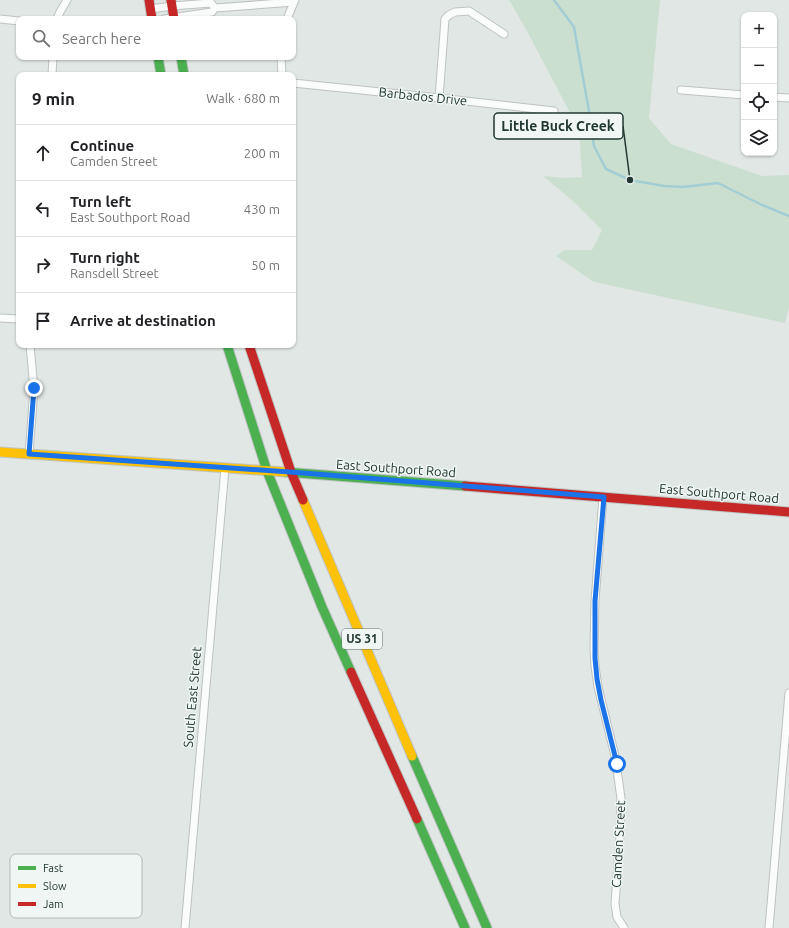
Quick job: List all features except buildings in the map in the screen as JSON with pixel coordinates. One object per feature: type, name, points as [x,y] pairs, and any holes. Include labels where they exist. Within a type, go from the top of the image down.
[{"type":"main road","points":[[150,5],[152,16]]},
{"type":"main road","points":[[158,60],[160,72]]},
{"type":"main road","points":[[182,60],[184,72]]},
{"type":"main road","name":"US 31","points":[[228,348],[267,471],[322,607],[465,928]]},
{"type":"main road","name":"US 31","points":[[250,348],[290,472],[487,928]]},
{"type":"main road","name":"East Southport Road","points":[[0,452],[290,472],[789,512]]},
{"type":"street","points":[[58,16],[67,0]]},
{"type":"street","points":[[150,5],[173,11],[212,12],[215,8],[294,1],[288,16]]},
{"type":"street","points":[[173,11],[211,3],[215,8]]},
{"type":"street","points":[[439,98],[445,19],[449,15],[455,12],[469,11],[504,34]]},
{"type":"street","points":[[0,19],[16,21]]},
{"type":"street","points":[[52,72],[53,60]]},
{"type":"street","points":[[281,60],[282,72]]},
{"type":"street","name":"Barbados Drive","points":[[296,84],[554,111]]},
{"type":"street","points":[[681,90],[741,95]]},
{"type":"street","points":[[777,97],[789,98]]},
{"type":"street","points":[[0,318],[16,319]]},
{"type":"street","points":[[29,454],[34,388],[30,348]]},
{"type":"street","name":"South East Street","points":[[185,928],[225,468]]},
{"type":"street","name":"Camden Street","points":[[604,497],[595,601],[595,658],[598,687],[615,756],[619,782],[621,819],[615,904],[618,917],[624,928]]},
{"type":"street","points":[[769,928],[789,693]]},
{"type":"green space","points":[[509,0],[660,0],[649,118],[671,144],[762,176],[789,175],[789,307],[785,323],[594,282],[556,256],[564,250],[592,250],[602,230],[574,202],[543,176],[565,178],[582,177],[579,130]]},
{"type":"waterway","points":[[554,0],[574,27],[594,146],[606,169],[630,180],[664,186],[683,187],[718,183],[762,205],[789,216]]},
{"type":"traffic: fast","points":[[158,60],[160,72]]},
{"type":"traffic: fast","points":[[182,60],[184,72]]},
{"type":"traffic: fast","points":[[228,348],[267,471],[322,607],[351,672]]},
{"type":"traffic: fast","points":[[285,472],[465,486]]},
{"type":"traffic: fast","points":[[412,756],[487,928]]},
{"type":"traffic: fast","points":[[417,819],[465,928]]},
{"type":"traffic: slow","points":[[0,452],[285,472]]},
{"type":"traffic: slow","points":[[303,500],[412,756]]},
{"type":"traffic: jam","points":[[149,0],[152,16]]},
{"type":"traffic: jam","points":[[171,0],[174,16]]},
{"type":"traffic: jam","points":[[250,348],[291,472],[303,500]]},
{"type":"traffic: jam","points":[[465,486],[789,512]]},
{"type":"traffic: jam","points":[[351,672],[417,819]]},
{"type":"place","name":"Little Buck Creek","points":[[630,180]]},
{"type":"route","points":[[34,388],[29,454],[290,472],[604,497],[595,601],[595,658],[601,700],[617,764]]}]
